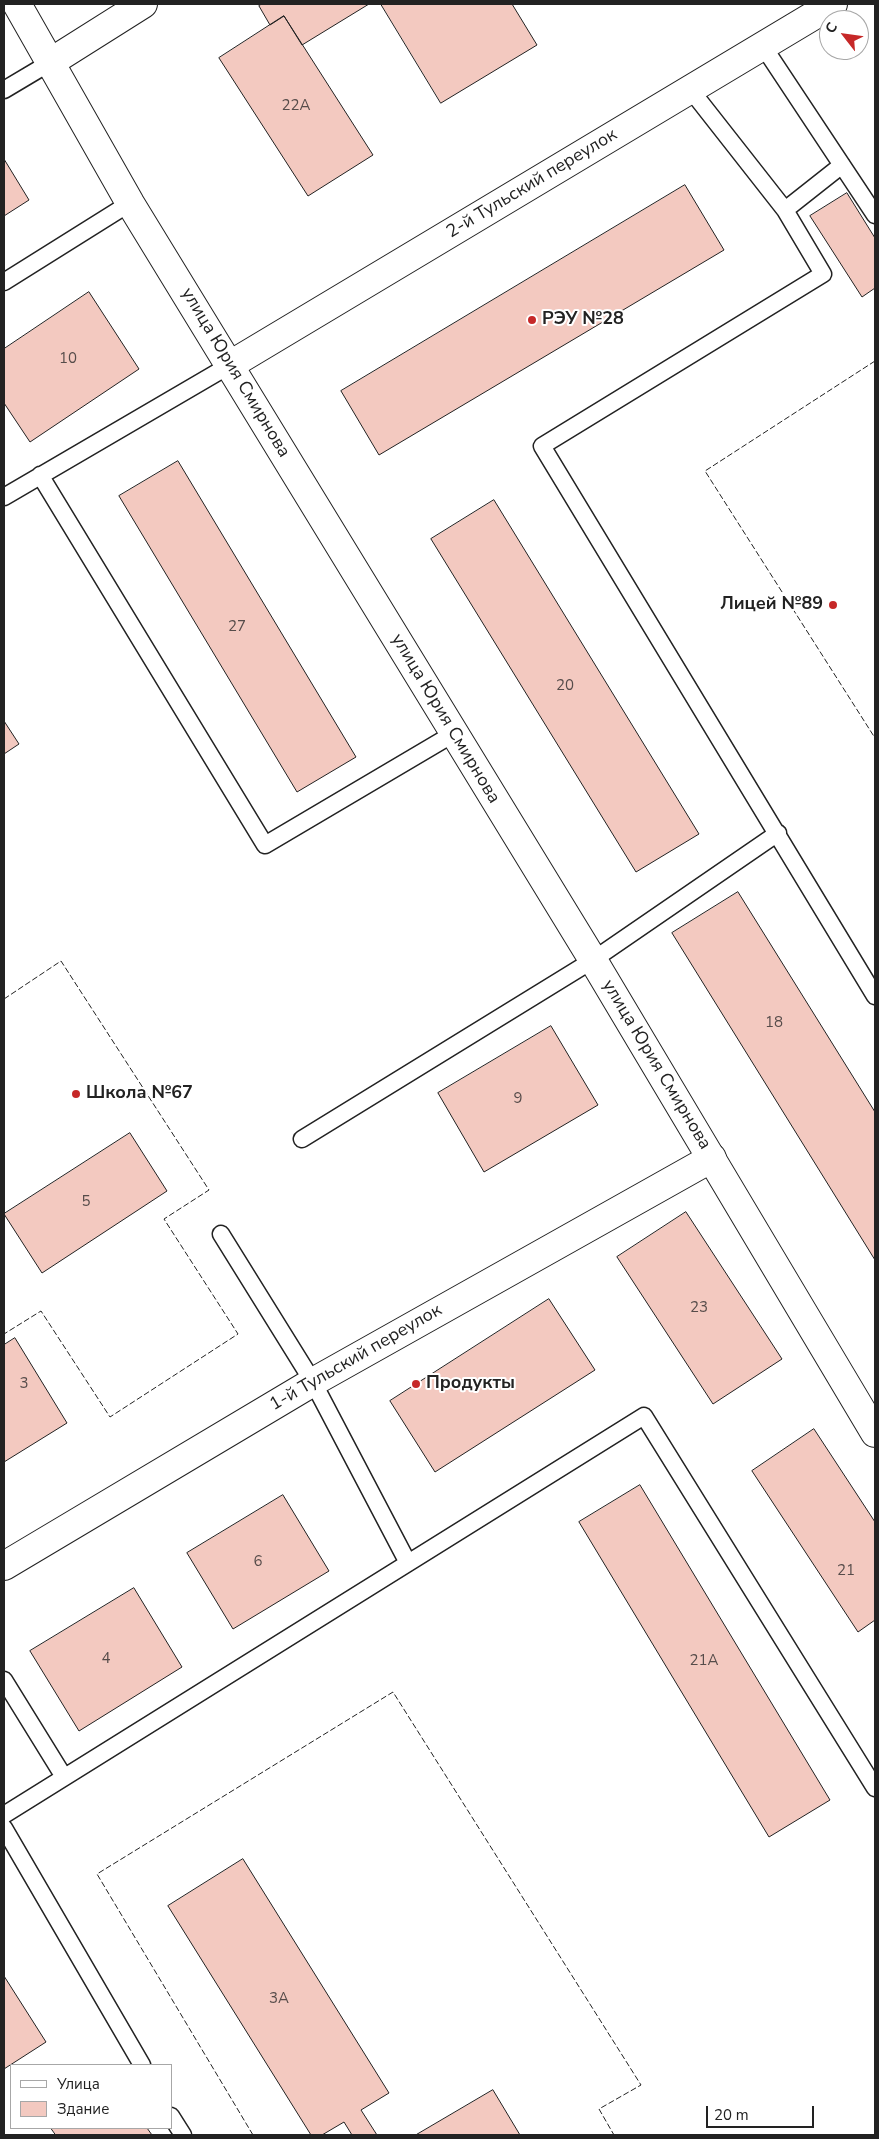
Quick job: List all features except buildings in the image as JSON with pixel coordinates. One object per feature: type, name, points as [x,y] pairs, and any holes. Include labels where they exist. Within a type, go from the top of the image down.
[{"type":"street","name":"улица Юрия Смирнова","points":[[17,4],[52,62],[130,203],[453,734],[593,960],[875,1433]]},
{"type":"street","points":[[52,62],[143,4]]},
{"type":"street","name":"2-й Тульский переулок","points":[[230,365],[833,4]]},
{"type":"street","name":"1-й Тульский переулок","points":[[4,1566],[313,1382],[712,1158]]},
{"type":"lane","points":[[763,46],[875,215]]},
{"type":"lane","points":[[4,90],[52,62]]},
{"type":"lane","points":[[690,90],[785,210],[823,274],[542,446],[875,996]]},
{"type":"lane","points":[[785,210],[842,165]]},
{"type":"lane","points":[[4,282],[130,203]]},
{"type":"lane","points":[[4,497],[230,365]]},
{"type":"lane","points":[[40,475],[266,845],[453,734]]},
{"type":"lane","points":[[302,1139],[593,960],[778,833]]},
{"type":"lane","points":[[221,1234],[313,1382],[408,1563]]},
{"type":"lane","points":[[4,1815],[644,1416],[875,1788]]},
{"type":"lane","points":[[4,1680],[64,1777]]},
{"type":"lane","points":[[4,1828],[141,2064]]},
{"type":"lane","points":[[172,2118],[183,2135]]},
{"type":"fence","points":[[875,361],[705,471],[875,738]]},
{"type":"fence","points":[[4,999],[61,961],[209,1190],[164,1219],[238,1334],[110,1417],[41,1311],[4,1334]]},
{"type":"fence","points":[[253,2135],[97,1874],[393,1692],[641,2085],[599,2109],[614,2135]]},
{"type":"place","name":"РЭУ №28","points":[[532,320]]},
{"type":"place","name":"Лицей №89","points":[[833,605]]},
{"type":"place","name":"Школа №67","points":[[76,1094]]},
{"type":"place","name":"Продукты","points":[[416,1384]]}]
